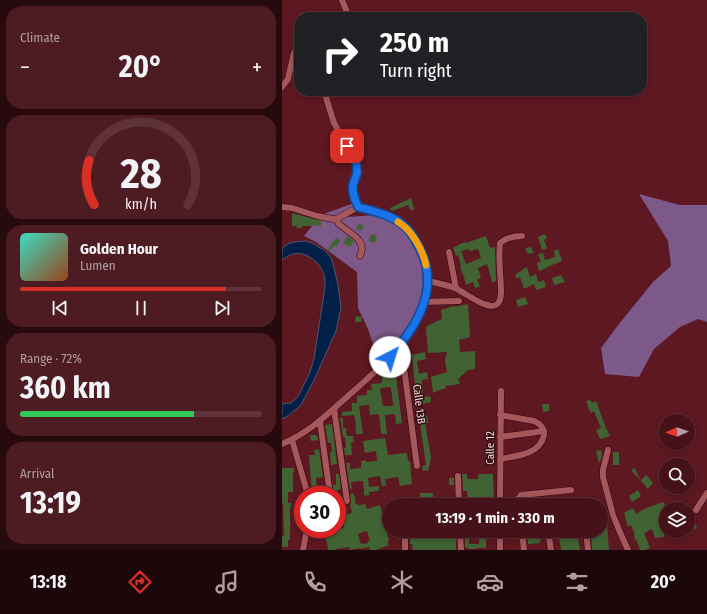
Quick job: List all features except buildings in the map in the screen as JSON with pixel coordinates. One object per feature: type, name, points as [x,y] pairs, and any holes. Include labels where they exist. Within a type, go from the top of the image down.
[{"type":"street","points":[[342,0],[347,12]]},
{"type":"street","points":[[282,87],[288,79],[294,53]]},
{"type":"street","points":[[325,96],[334,123],[352,153],[357,168],[357,175],[353,184],[353,189],[358,207]]},
{"type":"street","points":[[282,207],[292,208],[317,216],[333,219],[338,218],[358,207],[391,217],[403,225],[414,239],[427,266],[428,281],[424,302],[416,323],[401,345],[379,369],[320,421],[292,440],[282,444]]},
{"type":"street","points":[[338,218],[338,223],[355,236],[360,242],[362,247],[360,256]]},
{"type":"street","points":[[428,281],[456,288],[485,305],[497,305],[500,301],[501,294],[500,243],[503,240],[522,236]]},
{"type":"street","points":[[449,252],[456,288]]},
{"type":"street","points":[[424,302],[459,301]]},
{"type":"street","name":"Calle 13B","points":[[401,345],[417,466]]},
{"type":"street","name":"Calle 12","points":[[500,498],[501,391]]},
{"type":"street","points":[[334,409],[347,501]]},
{"type":"street","points":[[500,415],[534,421],[542,426],[544,431],[541,443],[537,448],[530,452],[500,459]]},
{"type":"street","points":[[320,421],[329,486]]},
{"type":"street","points":[[500,437],[544,431]]},
{"type":"street","points":[[292,440],[305,486]]},
{"type":"street","points":[[608,450],[603,470],[603,477],[613,515],[628,550]]},
{"type":"street","points":[[458,476],[459,498]]},
{"type":"street","points":[[519,498],[521,495],[571,490]]},
{"type":"street","points":[[696,510],[707,493]]},
{"type":"street","points":[[295,550],[303,549],[305,538]]},
{"type":"street","points":[[405,538],[405,550]]},
{"type":"street","points":[[460,538],[460,550]]},
{"type":"street","points":[[500,538],[500,550]]},
{"type":"street","points":[[523,538],[524,550]]},
{"type":"street","points":[[549,538],[551,550]]},
{"type":"street","points":[[587,538],[588,550]]},
{"type":"shaded area","points":[[639,194],[680,205],[707,205],[707,322],[698,319],[680,327],[654,349],[639,377],[605,374],[601,348],[653,282],[671,266],[668,241]]},
{"type":"shaded area","points":[[354,203],[347,217],[376,215],[391,221],[403,229],[414,243],[422,261],[423,285],[418,310],[405,333],[377,366],[373,344],[358,308],[357,272],[316,242],[304,236],[321,215]]},
{"type":"water","points":[[305,241],[324,250],[332,260],[338,285],[341,308],[336,331],[301,405],[282,419],[282,404],[291,403],[298,397],[310,372],[314,359],[325,287],[322,270],[319,265],[309,256],[297,253],[282,260],[282,250],[286,245],[292,242]]},
{"type":"slow traffic","points":[[398,222],[403,225],[414,239],[422,253],[426,265]]},
{"type":"route","points":[[347,146],[352,153],[357,168],[357,175],[353,184],[353,189],[358,207],[391,217],[403,225],[414,239],[422,253],[428,271],[426,292],[420,314],[416,323],[401,345],[390,357]]}]
